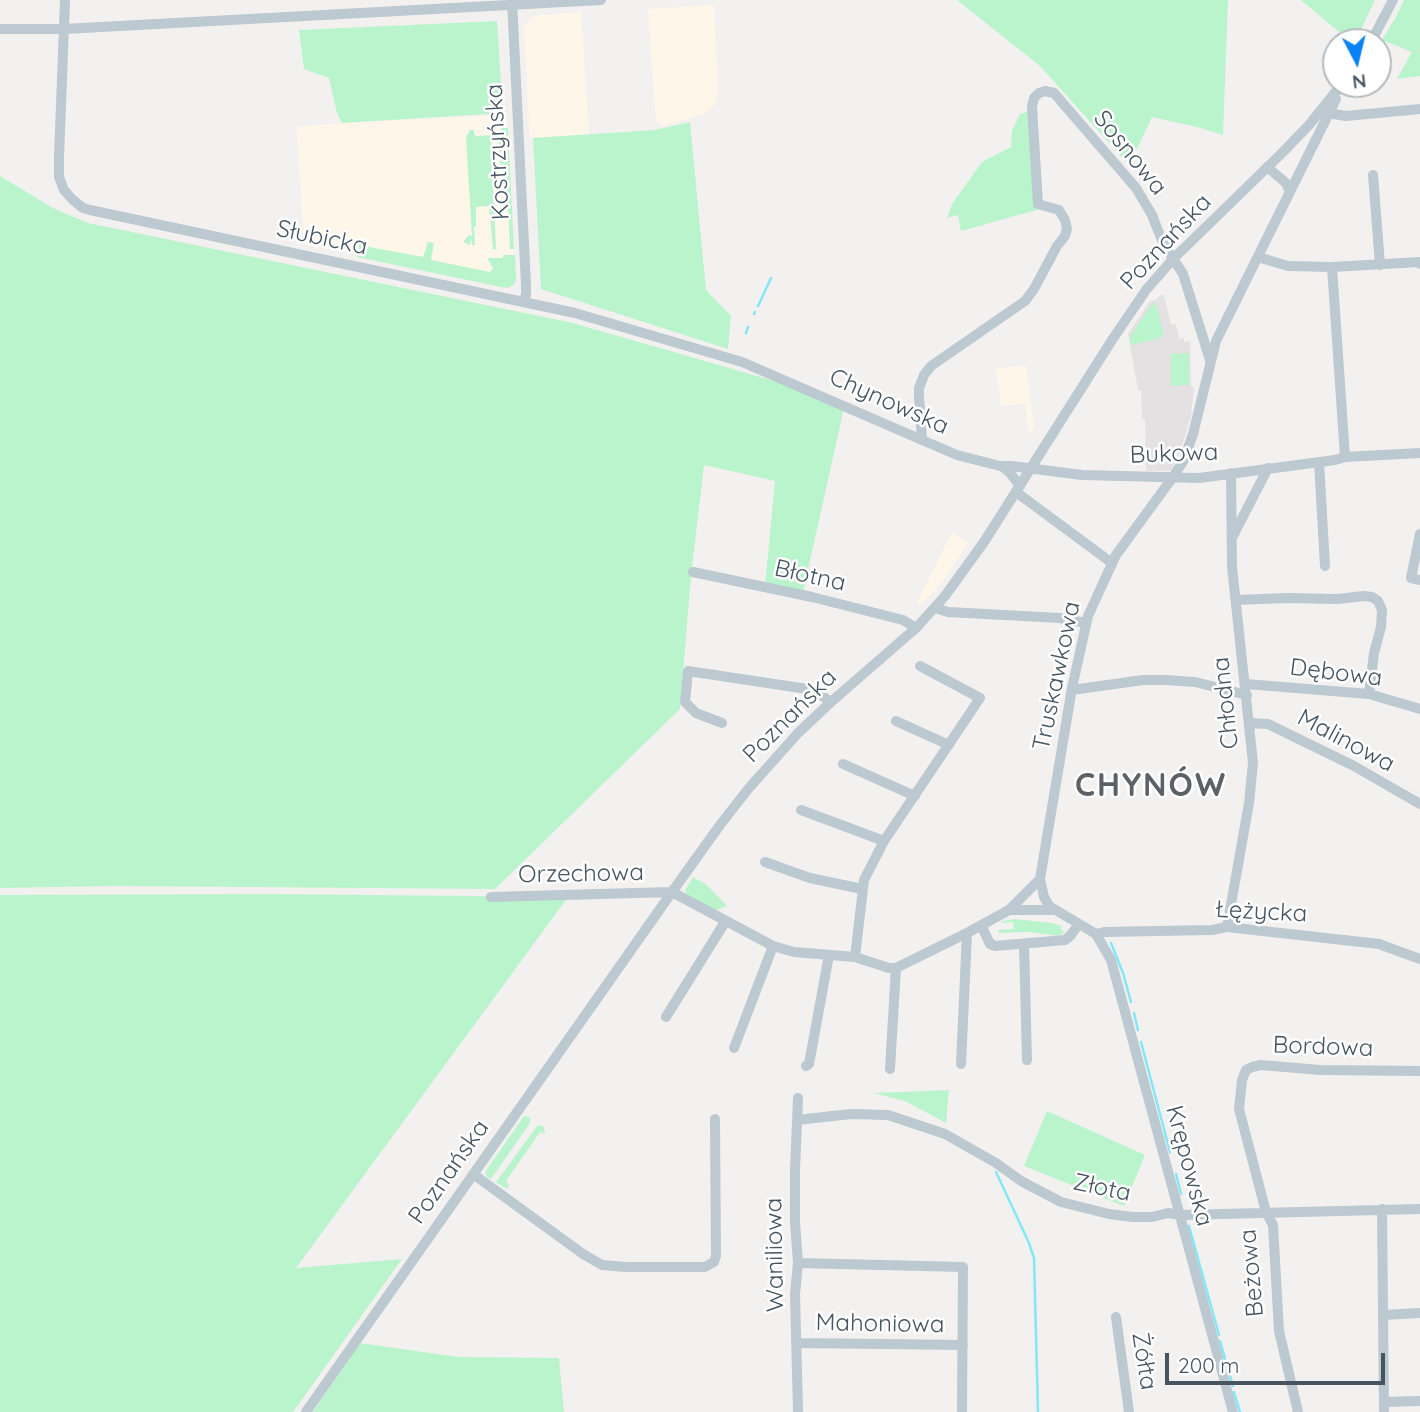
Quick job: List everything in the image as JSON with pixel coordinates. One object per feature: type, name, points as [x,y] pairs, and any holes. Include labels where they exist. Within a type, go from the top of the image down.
[{"type":"street","name":"Słubicka","points":[[65,0],[59,177],[68,195],[83,208],[587,316],[731,358],[761,370]]},
{"type":"street","points":[[0,29],[64,29],[512,2],[601,0]]},
{"type":"street","points":[[1378,28],[1393,0]]},
{"type":"street","name":"Kostrzyńska","points":[[512,2],[526,285],[523,301]]},
{"type":"street","name":"Sosnowa","points":[[922,440],[919,388],[924,375],[931,366],[1025,301],[1065,236],[1065,220],[1059,210],[1038,204],[1032,107],[1034,98],[1045,91],[1054,93],[1136,188],[1153,215],[1163,243],[1183,274],[1210,361]]},
{"type":"street","name":"Poznańska","points":[[306,1412],[720,825],[782,749],[935,608],[966,568],[1146,290],[1309,125],[1331,98]]},
{"type":"street","name":"Truskawkowa","points":[[1040,879],[1086,622],[1121,547],[1184,460],[1210,361],[1222,328],[1336,98]]},
{"type":"street","points":[[1328,113],[1346,116],[1420,109]]},
{"type":"street","points":[[1267,167],[1286,183],[1290,192]]},
{"type":"street","points":[[1373,175],[1380,265]]},
{"type":"street","points":[[1258,257],[1288,267],[1420,264]]},
{"type":"street","points":[[1332,267],[1345,457]]},
{"type":"street","name":"Chynowska","points":[[761,370],[957,455],[1003,467],[1030,469]]},
{"type":"street","name":"Bukowa","points":[[1030,469],[1082,475],[1199,478],[1345,457],[1420,453]]},
{"type":"street","points":[[1319,462],[1325,566]]},
{"type":"street","points":[[1003,467],[1018,489],[1112,562]]},
{"type":"street","points":[[1232,539],[1268,468]]},
{"type":"street","name":"Chłodna","points":[[1227,927],[1252,784],[1253,763],[1233,567],[1231,473]]},
{"type":"street","points":[[1420,534],[1411,578],[1420,580]]},
{"type":"street","name":"Błotna","points":[[693,572],[813,597],[904,620],[916,628]]},
{"type":"street","points":[[1236,600],[1338,599],[1363,596],[1378,601],[1382,610],[1381,627],[1374,653],[1369,694]]},
{"type":"street","points":[[935,608],[948,612],[1060,618],[1086,622]]},
{"type":"street","points":[[855,957],[864,880],[884,841],[980,698],[920,666]]},
{"type":"street","points":[[722,723],[696,713],[685,702],[688,671],[814,690],[831,702]]},
{"type":"street","name":"Dębowa","points":[[1072,690],[1143,680],[1195,682],[1246,690],[1369,694],[1420,709]]},
{"type":"street","points":[[895,721],[948,745]]},
{"type":"street","name":"Malinowa","points":[[1250,723],[1268,724],[1354,766],[1420,804]]},
{"type":"street","points":[[843,764],[915,796]]},
{"type":"street","points":[[801,810],[884,841]]},
{"type":"street","points":[[765,862],[810,878],[862,889]]},
{"type":"street","points":[[672,892],[773,946],[794,952],[855,957],[896,968],[1009,910],[1040,879]]},
{"type":"street","points":[[1040,879],[1049,906],[1096,934]]},
{"type":"street","name":"Orzechowa","points":[[491,897],[672,892]]},
{"type":"street","points":[[1009,910],[1055,910]]},
{"type":"street","points":[[666,1017],[725,922]]},
{"type":"street","points":[[981,925],[990,944],[995,946],[1065,940],[1079,924]]},
{"type":"street","name":"Łężycka","points":[[1096,934],[1227,927],[1379,944],[1420,959]]},
{"type":"street","points":[[961,1064],[967,933]]},
{"type":"street","name":"Krępowska","points":[[1096,934],[1114,968],[1233,1412]]},
{"type":"street","points":[[1024,944],[1027,1060]]},
{"type":"street","points":[[734,1048],[773,946]]},
{"type":"street","points":[[806,1066],[809,1064],[829,955]]},
{"type":"street","points":[[890,1069],[896,968]]},
{"type":"street","name":"Bordowa","points":[[1266,1212],[1239,1109],[1242,1080],[1246,1070],[1261,1065],[1320,1070],[1420,1071]]},
{"type":"street","name":"Waniliowa","points":[[798,1098],[795,1222],[798,1263],[795,1294],[799,1412]]},
{"type":"street","name":"Złota","points":[[797,1120],[851,1114],[888,1115],[945,1134],[996,1163],[1021,1181],[1061,1202],[1133,1217],[1168,1213],[1181,1215],[1420,1209]]},
{"type":"street","points":[[473,1174],[602,1265],[705,1266],[714,1262],[716,1256],[715,1119]]},
{"type":"street","points":[[1382,1209],[1384,1407],[1420,1401]]},
{"type":"street","name":"Beżowa","points":[[1266,1212],[1273,1225],[1279,1331],[1298,1412]]},
{"type":"street","name":"Mahoniowa","points":[[798,1263],[963,1267],[962,1412]]},
{"type":"street","points":[[1383,1315],[1420,1313]]},
{"type":"street","name":"Żółta","points":[[1116,1317],[1129,1412]]},
{"type":"street","name":"Mahoniowa","points":[[798,1343],[962,1345]]},
{"type":"shaded area","points":[[714,5],[718,91],[716,101],[713,107],[703,114],[662,126],[656,121],[648,9]]},
{"type":"shaded area","points":[[581,12],[589,134],[530,138],[524,26],[534,16]]},
{"type":"shaded area","points":[[506,115],[515,277],[503,285],[304,244],[297,127]]},
{"type":"shaded area","points":[[1164,295],[1171,325],[1176,324],[1179,339],[1190,341],[1191,386],[1194,387],[1191,416],[1171,471],[1146,471],[1145,419],[1142,419],[1141,391],[1138,390],[1128,334],[1150,301]]},
{"type":"shaded area","points":[[1026,365],[1034,429],[1029,435],[1025,403],[1001,406],[996,369]]},
{"type":"shaded area","points":[[952,532],[968,543],[948,574],[921,605],[917,603]]},
{"type":"green space","points":[[957,0],[1228,0],[1223,135],[1152,117],[1129,165],[1040,66]]},
{"type":"green space","points":[[1301,0],[1375,0],[1362,28],[1334,28]]},
{"type":"green space","points":[[1404,0],[1420,0],[1420,76],[1397,79],[1412,52],[1392,44],[1392,28],[1389,28]]},
{"type":"green space","points":[[497,21],[503,113],[342,123],[329,78],[304,69],[299,30]]},
{"type":"green space","points":[[1032,110],[1040,209],[961,231],[958,215],[947,218],[952,204],[982,162],[1011,147],[1012,131],[1020,114]]},
{"type":"green space","points":[[690,122],[706,290],[731,316],[728,349],[541,289],[533,138],[655,130]]},
{"type":"green space","points":[[502,128],[508,128],[514,249],[510,249],[507,187],[502,187],[498,135]]},
{"type":"green space","points":[[470,130],[474,130],[475,136],[491,135],[496,249],[493,250],[489,206],[476,207],[475,245],[472,245],[471,238],[470,245],[463,242],[469,235],[472,236],[466,137]]},
{"type":"green space","points":[[0,176],[53,208],[88,223],[573,323],[788,385],[844,408],[803,592],[765,586],[775,481],[704,465],[680,709],[495,889],[115,886],[0,888]]},
{"type":"green space","points":[[428,242],[434,243],[431,260],[490,272],[493,268],[487,258],[515,255],[514,285],[501,287],[357,257],[359,245],[423,257]]},
{"type":"green space","points":[[1153,302],[1157,307],[1164,336],[1131,345],[1129,338]]},
{"type":"green space","points":[[1189,353],[1189,385],[1171,386],[1171,354]]},
{"type":"green space","points":[[694,876],[727,906],[714,911],[688,897],[685,890]]},
{"type":"green space","points":[[0,895],[568,897],[296,1268],[402,1259],[293,1412],[0,1412]]},
{"type":"green space","points":[[1015,919],[1052,923],[1062,926],[1061,929],[1065,932],[1059,936],[1029,932],[999,933],[998,930],[1014,929],[1013,922],[1001,923]]},
{"type":"green space","points":[[949,1090],[946,1123],[905,1101],[873,1093]]},
{"type":"green space","points":[[1047,1111],[1145,1155],[1124,1206],[1024,1166]]},
{"type":"green space","points":[[524,1116],[530,1117],[530,1123],[491,1179],[487,1177],[485,1172]]},
{"type":"green space","points":[[538,1125],[544,1127],[545,1134],[540,1132],[506,1181],[509,1185],[507,1189],[496,1182]]},
{"type":"green space","points":[[360,1343],[458,1357],[559,1358],[564,1412],[313,1412]]},
{"type":"waterway","points":[[758,306],[771,278]]},
{"type":"waterway","points":[[746,333],[748,327]]},
{"type":"waterway","points":[[1111,943],[1131,1002]]},
{"type":"waterway","points":[[1134,1013],[1138,1030]]},
{"type":"waterway","points":[[1141,1042],[1170,1152]]},
{"type":"waterway","points":[[996,1172],[1034,1258],[1038,1412]]},
{"type":"waterway","points":[[1176,1174],[1181,1194]]},
{"type":"waterway","points":[[1189,1226],[1219,1335]]},
{"type":"waterway","points":[[1220,1341],[1233,1386]]},
{"type":"waterway","points":[[1234,1392],[1240,1412]]},
{"type":"district","name":"CHYNÓW","points":[[1151,786]]}]
